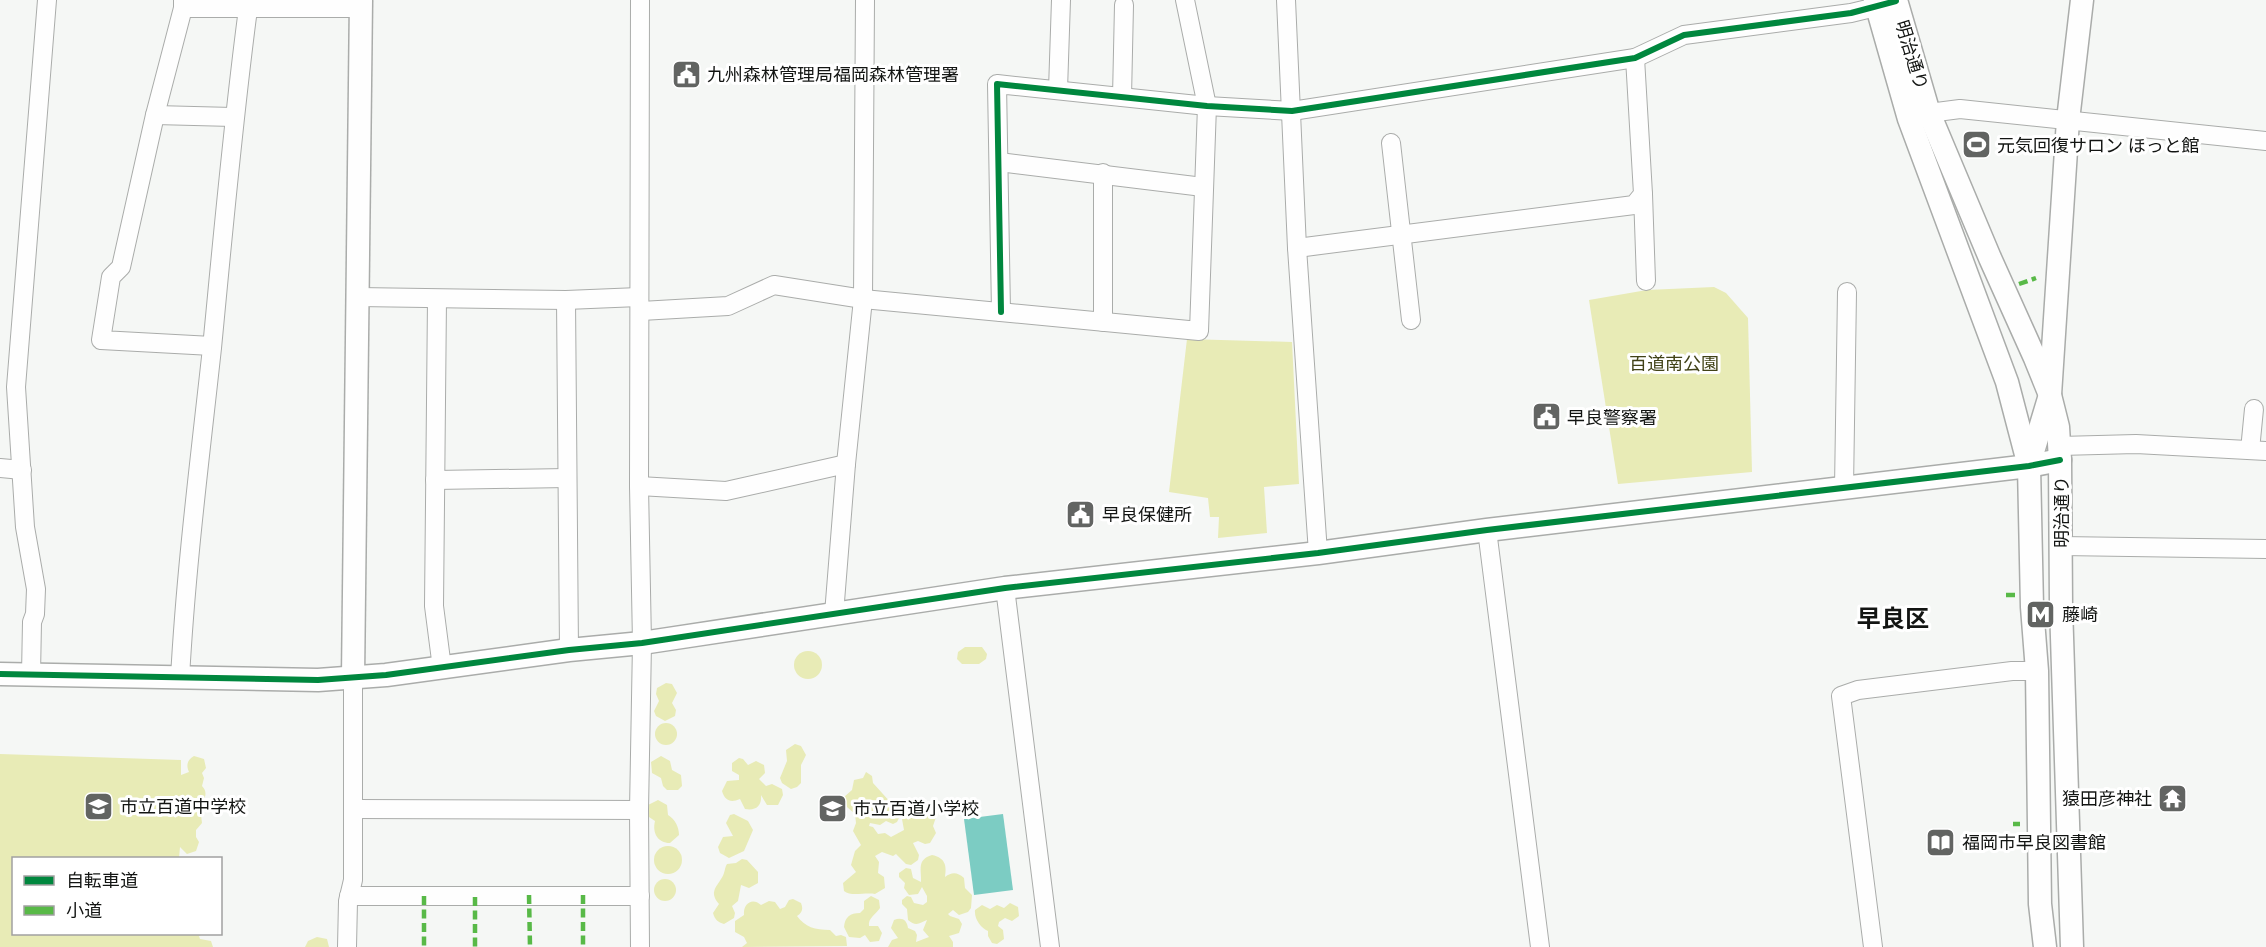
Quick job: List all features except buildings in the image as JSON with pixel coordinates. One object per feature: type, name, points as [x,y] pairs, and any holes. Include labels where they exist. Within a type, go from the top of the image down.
[{"type":"street","points":[[31,674],[32,622],[35,614],[36,589],[25,527],[22,470],[8,387],[47,0]]},
{"type":"street","points":[[640,0],[639,486],[642,643],[639,810],[640,947]]},
{"type":"street","points":[[834,614],[846,464],[864,299],[866,0]]},
{"type":"street","points":[[1058,90],[1060,0]]},
{"type":"street","points":[[358,297],[566,300],[729,306],[774,285],[864,299],[1199,331],[1207,106],[1185,0]]},
{"type":"street","points":[[1286,0],[1297,248],[1318,553]]},
{"type":"street","points":[[2029,466],[2050,395],[2068,120],[2082,0]]},
{"type":"street","points":[[1001,312],[998,84],[1207,106],[1292,111],[1635,58],[1684,35],[1851,13],[1886,2]]},
{"type":"street","name":"明治通り","points":[[1886,2],[1929,112],[2050,395],[2058,428],[2072,947]]},
{"type":"street","name":"明治通り","points":[[1886,2],[1908,119],[2007,382],[2029,466],[2032,608],[2037,671],[2040,904],[2045,947]]},
{"type":"street","points":[[212,346],[101,340],[111,277],[121,267],[183,4],[361,4],[353,678],[353,880],[349,896],[347,947]]},
{"type":"street","points":[[180,678],[183,608],[212,346],[233,117],[247,4]]},
{"type":"street","points":[[1122,97],[1124,5]]},
{"type":"street","points":[[1635,58],[1646,281]]},
{"type":"street","points":[[1929,112],[1960,109],[2266,141]]},
{"type":"street","points":[[155,115],[233,117]]},
{"type":"street","points":[[1391,143],[1411,320]]},
{"type":"street","points":[[999,162],[1203,187]]},
{"type":"street","points":[[1103,173],[1103,322]]},
{"type":"street","points":[[1297,248],[1634,206],[1643,194]]},
{"type":"street","points":[[1844,488],[1847,292]]},
{"type":"street","points":[[437,299],[434,606],[442,668]]},
{"type":"street","points":[[566,300],[569,650]]},
{"type":"street","points":[[0,674],[318,680],[442,668],[569,650],[642,643],[1005,588],[1318,553],[1487,530],[2029,466],[2060,453],[2136,444],[2258,450],[2254,408]]},
{"type":"street","points":[[639,486],[726,491],[846,464]]},
{"type":"street","points":[[0,468],[22,470]]},
{"type":"street","points":[[435,480],[567,478]]},
{"type":"street","points":[[1487,530],[1540,947]]},
{"type":"street","points":[[2061,546],[2266,549]]},
{"type":"street","points":[[1005,588],[1050,947]]},
{"type":"street","points":[[1873,947],[1841,696],[1858,690],[2012,671],[2037,671]]},
{"type":"street","points":[[354,809],[639,810]]},
{"type":"street","points":[[349,896],[640,896]]},
{"type":"green space","name":"百道南公園","points":[[1714,287],[1726,293],[1748,318],[1752,472],[1618,484],[1589,300],[1647,290]]},
{"type":"green space","points":[[1187,339],[1292,342],[1299,484],[1264,487],[1267,533],[1218,538],[1219,517],[1210,517],[1208,498],[1169,492]]},
{"type":"green space","points":[[965,647],[982,647],[987,654],[986,659],[979,664],[962,664],[957,659],[958,652]]},
{"type":"green space","points":[[808,651],[818,655],[822,665],[818,675],[808,679],[798,675],[794,665],[798,655]]},
{"type":"green space","points":[[666,683],[672,684],[677,693],[672,703],[676,710],[675,716],[665,721],[656,716],[654,711],[659,701],[656,694],[657,688]]},
{"type":"green space","points":[[666,723],[674,726],[677,734],[674,742],[666,745],[658,742],[655,734],[658,726]]},
{"type":"green space","points":[[795,744],[801,746],[806,755],[801,765],[801,783],[791,789],[782,783],[780,778],[787,761],[786,750]]},
{"type":"green space","name":"市立百道中学校","points":[[0,754],[181,760],[181,775],[189,772],[188,763],[194,756],[204,759],[206,768],[202,773],[204,778],[202,786],[206,794],[201,815],[202,823],[196,830],[199,842],[196,851],[187,854],[180,847],[179,857],[12,857],[12,935],[202,935],[199,936],[200,939],[211,941],[213,947],[0,947]]},
{"type":"green space","points":[[661,756],[670,761],[672,770],[681,775],[682,786],[678,790],[667,790],[661,778],[652,773],[651,762]]},
{"type":"green space","points":[[739,758],[748,765],[756,761],[764,765],[765,773],[759,779],[766,786],[772,784],[782,789],[783,795],[778,805],[767,805],[761,795],[757,807],[745,809],[740,799],[731,801],[725,797],[722,791],[727,781],[739,780],[739,775],[732,771],[732,763]]},
{"type":"green space","points":[[866,772],[872,776],[873,783],[901,814],[897,822],[893,824],[886,821],[880,825],[870,823],[869,826],[873,827],[878,834],[885,833],[891,837],[904,830],[902,819],[910,813],[918,814],[924,809],[929,810],[936,817],[933,826],[936,833],[930,843],[925,844],[918,841],[913,843],[919,855],[918,860],[911,865],[906,864],[896,854],[893,856],[882,852],[875,856],[879,862],[878,873],[884,877],[885,888],[875,894],[850,894],[844,891],[843,883],[856,872],[851,865],[855,851],[861,845],[853,831],[856,823],[855,814],[847,807],[844,797],[852,790],[854,780],[863,778]]},
{"type":"green space","points":[[658,800],[667,805],[668,815],[675,821],[678,829],[679,835],[670,843],[659,839],[654,830],[655,821],[649,817],[648,805]]},
{"type":"green space","points":[[734,814],[748,821],[753,830],[744,851],[729,858],[720,853],[718,847],[723,837],[733,836],[726,823],[730,815]]},
{"type":"green space","points":[[668,846],[678,850],[682,860],[678,870],[668,874],[658,870],[654,860],[658,850]]},
{"type":"green space","points":[[932,855],[940,858],[944,863],[945,877],[954,873],[964,878],[965,888],[972,895],[971,908],[968,912],[959,915],[953,910],[948,914],[959,919],[962,924],[959,933],[949,936],[953,947],[888,947],[892,940],[898,938],[891,928],[894,920],[897,919],[904,920],[908,928],[915,931],[916,942],[929,937],[923,930],[927,920],[918,924],[911,922],[908,920],[907,909],[902,904],[902,900],[907,896],[911,897],[914,903],[923,905],[927,902],[927,896],[922,887],[918,894],[909,895],[899,873],[906,868],[911,869],[913,878],[921,882],[922,863]]},
{"type":"green space","points":[[742,859],[747,860],[758,872],[758,883],[749,888],[741,885],[738,901],[732,906],[735,913],[734,918],[724,924],[717,920],[713,913],[719,904],[714,891],[727,864],[736,863]]},
{"type":"green space","points":[[665,879],[673,882],[676,890],[673,898],[665,901],[657,898],[654,890],[657,882]]},
{"type":"green space","points":[[871,896],[879,900],[880,908],[871,919],[869,926],[878,926],[882,933],[879,941],[870,942],[865,935],[860,938],[849,937],[844,927],[847,918],[860,913],[864,909],[864,901]]},
{"type":"green space","points":[[793,899],[801,903],[802,910],[797,916],[803,923],[815,928],[830,930],[836,936],[846,937],[847,946],[742,947],[747,943],[744,937],[735,932],[735,921],[744,915],[749,903],[754,902],[761,905],[769,901],[775,902],[780,909]]},
{"type":"green space","points":[[1010,903],[1018,907],[1019,916],[1012,921],[1005,918],[999,922],[998,926],[1003,930],[1004,939],[997,944],[992,943],[988,931],[977,920],[975,910],[982,905],[990,909],[997,905],[1004,908]]},
{"type":"green space","points":[[317,937],[327,939],[329,947],[305,947],[308,941]]},
{"type":"water","points":[[1003,814],[1013,890],[974,895],[964,819]]},
{"type":"marked path","points":[[2019,284],[2036,278]]},
{"type":"marked path","points":[[2006,595],[2016,595]]},
{"type":"marked path","points":[[2013,824],[2020,824]]},
{"type":"marked path","points":[[529,895],[530,947]]},
{"type":"marked path","points":[[583,895],[583,947]]},
{"type":"marked path","points":[[424,896],[424,947]]},
{"type":"marked path","points":[[475,897],[475,947]]},
{"type":"cycle path","points":[[1001,312],[997,84],[1207,106],[1292,111],[1635,58],[1684,35],[1851,13],[1896,1]]},
{"type":"cycle path","points":[[0,674],[318,680],[386,675],[569,650],[642,643],[1005,588],[1318,553],[1487,530],[2029,466],[2060,460]]},
{"type":"place","name":"九州森林管理局福岡森林管理署","points":[[686,74]]},
{"type":"place","name":"元気回復サロン ほっと館","points":[[1976,145]]},
{"type":"place","name":"早良警察署","points":[[1546,417]]},
{"type":"place","name":"早良保健所","points":[[1081,514]]},
{"type":"place","name":"藤崎","points":[[2041,614]]},
{"type":"place","name":"猿田彦神社","points":[[2173,798]]},
{"type":"place","name":"市立百道中学校","points":[[99,806]]},
{"type":"place","name":"市立百道小学校","points":[[832,808]]},
{"type":"place","name":"福岡市早良図書館","points":[[1941,842]]},
{"type":"district","name":"早良区","points":[[1893,618]]}]
